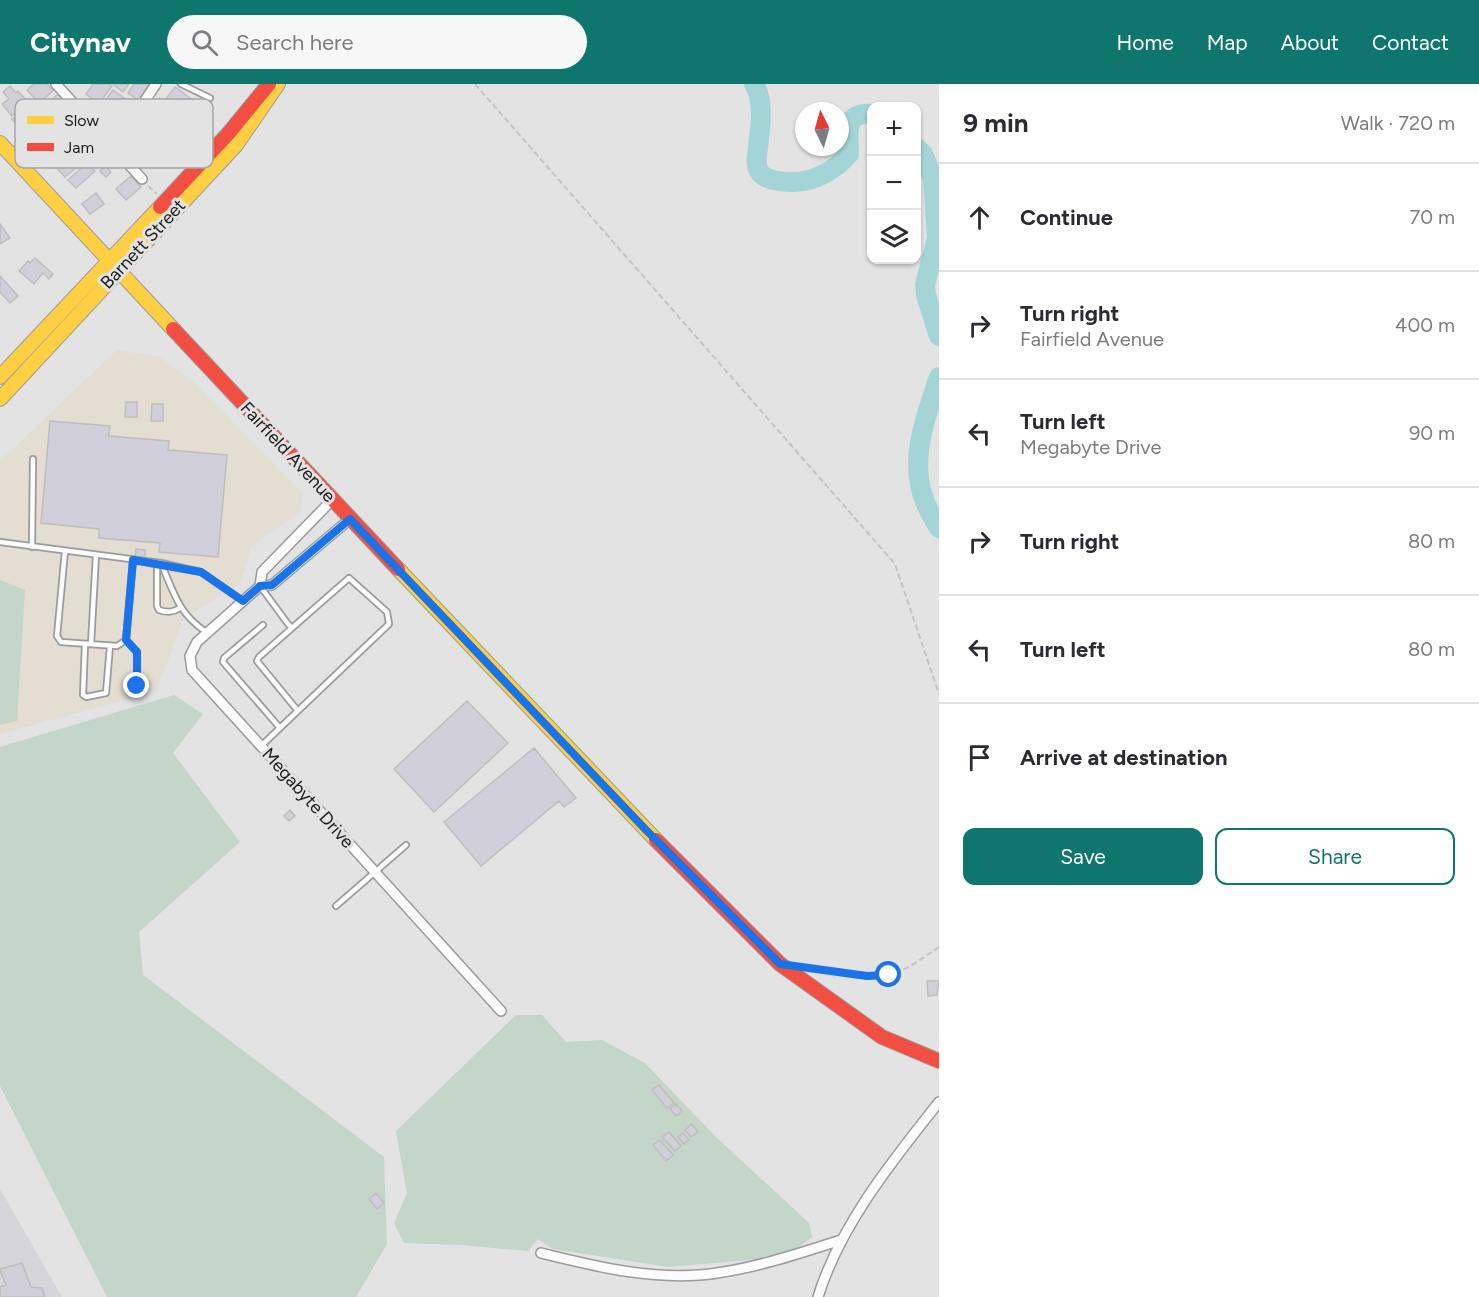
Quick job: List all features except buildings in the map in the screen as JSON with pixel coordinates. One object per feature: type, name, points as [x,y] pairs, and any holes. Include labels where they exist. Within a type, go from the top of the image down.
[{"type":"street","points":[[56,84],[69,99]]},
{"type":"street","points":[[146,99],[156,84]]},
{"type":"street","name":"Barnett Street","points":[[213,150],[269,84]]},
{"type":"street","name":"Barnett Street","points":[[213,168],[236,145],[278,84]]},
{"type":"street","name":"Fairfield Avenue","points":[[0,143],[15,159]]},
{"type":"street","name":"Fairfield Avenue","points":[[23,168],[350,519],[646,830],[780,964],[882,1037],[939,1061]]},
{"type":"street","points":[[131,168],[142,179]]},
{"type":"street","name":"Barnett Street","points":[[0,399],[164,202],[196,168]]},
{"type":"street","name":"Barnett Street","points":[[0,377],[213,168]]},
{"type":"street","name":"Megabyte Drive","points":[[260,586],[262,572],[332,500]]},
{"type":"street","name":"Megabyte Drive","points":[[350,519],[272,585],[260,586],[207,633],[192,649],[190,656],[192,670],[501,1011]]},
{"type":"street","points":[[818,1297],[841,1240],[898,1153],[939,1102]]},
{"type":"street","points":[[541,1253],[588,1264],[640,1272],[676,1275],[716,1274],[763,1264],[841,1240]]},
{"type":"lane","points":[[181,84],[210,98]]},
{"type":"lane","points":[[32,547],[33,459]]},
{"type":"lane","points":[[0,542],[159,563],[201,572],[243,601]]},
{"type":"lane","points":[[65,551],[57,636],[61,642],[110,646],[122,644],[126,640],[133,560]]},
{"type":"lane","points":[[91,644],[96,555]]},
{"type":"lane","points":[[159,563],[180,608],[193,623],[207,633]]},
{"type":"lane","points":[[159,563],[157,606],[159,610],[165,612],[172,612],[180,608]]},
{"type":"lane","points":[[261,746],[298,711],[389,624],[387,612],[349,578],[259,657],[257,662],[298,711]]},
{"type":"lane","points":[[260,586],[292,628]]},
{"type":"lane","points":[[263,625],[224,658],[224,662],[280,728]]},
{"type":"lane","points":[[126,640],[137,652],[137,686]]},
{"type":"lane","points":[[85,644],[83,695],[86,697],[106,693],[110,646]]},
{"type":"lane","points":[[336,906],[406,845]]},
{"type":"path","points":[[475,84],[895,564],[939,694]]},
{"type":"path","points":[[142,179],[164,202]]},
{"type":"path","points":[[801,967],[867,976],[889,975],[908,968],[939,947]]},
{"type":"shaded area","points":[[117,350],[159,357],[192,381],[303,493],[300,512],[251,546],[241,583],[183,619],[157,691],[0,734],[0,461]]},
{"type":"shaded area","points":[[0,1189],[62,1297],[0,1297]]},
{"type":"green space","points":[[0,580],[25,590],[17,721],[0,725]]},
{"type":"green space","points":[[174,695],[203,714],[173,753],[240,842],[139,932],[143,975],[384,1157],[387,1244],[356,1297],[107,1297],[0,1086],[0,747]]},
{"type":"green space","points":[[516,1015],[542,1015],[566,1042],[602,1040],[645,1063],[716,1137],[809,1223],[812,1237],[786,1257],[668,1267],[553,1249],[538,1239],[528,1251],[404,1243],[394,1223],[407,1193],[396,1131]]},
{"type":"waterway","points":[[754,84],[761,107],[757,165],[761,174],[774,180],[789,182],[809,180],[831,170],[849,154],[849,132],[852,120],[856,116],[867,114]]},
{"type":"waterway","points":[[921,152],[933,178],[937,238],[925,285],[939,336]]},
{"type":"waterway","points":[[939,377],[921,437],[918,468],[925,503],[939,528]]},
{"type":"traffic: slow","points":[[0,399],[236,145],[278,84]]},
{"type":"traffic: slow","points":[[0,143],[15,159]]},
{"type":"traffic: slow","points":[[23,168],[173,329]]},
{"type":"traffic: slow","points":[[0,377],[160,207]]},
{"type":"traffic: slow","points":[[398,569],[656,840]]},
{"type":"traffic: jam","points":[[213,150],[269,84]]},
{"type":"traffic: jam","points":[[160,207],[196,168]]},
{"type":"traffic: jam","points":[[173,329],[398,569]]},
{"type":"traffic: jam","points":[[656,840],[780,964],[882,1037],[939,1061]]},
{"type":"route","points":[[137,686],[137,652],[126,640],[133,560],[161,563],[201,572],[243,601],[260,586],[272,585],[350,519],[646,830],[780,964],[867,976],[889,975]]}]
